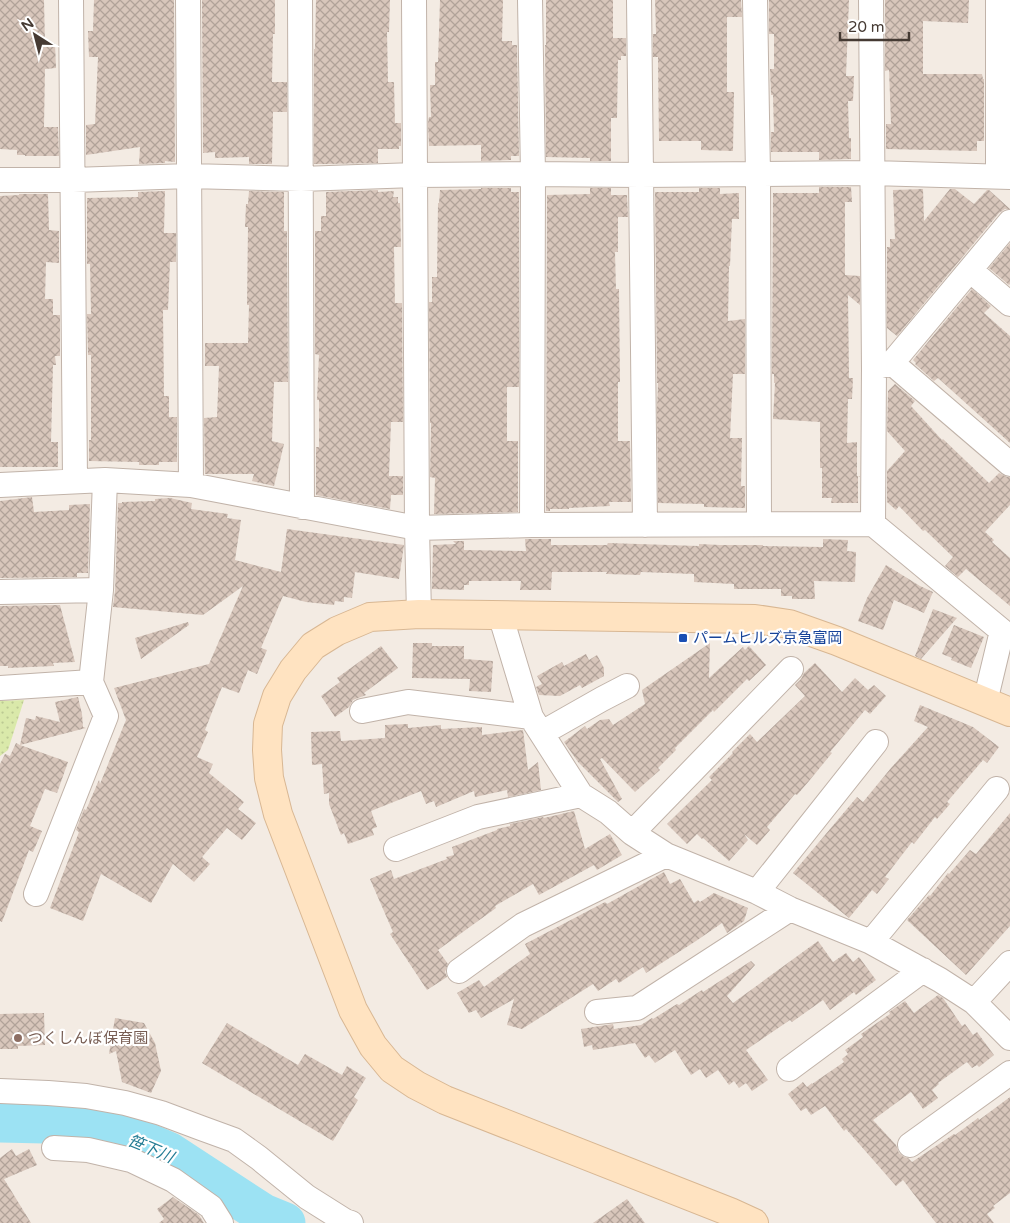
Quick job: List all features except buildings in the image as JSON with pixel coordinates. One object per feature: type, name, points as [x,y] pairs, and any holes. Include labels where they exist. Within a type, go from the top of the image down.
[{"type":"street","points":[[71,0],[75,481]]},
{"type":"street","points":[[188,0],[191,484]]},
{"type":"street","points":[[300,0],[302,506]]},
{"type":"street","points":[[414,0],[419,614]]},
{"type":"street","points":[[530,0],[532,525]]},
{"type":"street","points":[[639,0],[645,525]]},
{"type":"street","points":[[755,0],[758,174],[759,524]]},
{"type":"street","points":[[871,0],[872,172],[883,365],[873,524]]},
{"type":"street","points":[[0,180],[73,180],[189,176],[301,179],[414,175],[872,172],[1004,176],[998,0]]},
{"type":"street","points":[[883,365],[970,270],[1010,222]]},
{"type":"street","points":[[970,270],[1010,304]]},
{"type":"street","points":[[883,365],[1010,464]]},
{"type":"street","points":[[36,894],[106,716],[92,682],[101,590],[105,480]]},
{"type":"street","points":[[0,485],[105,480],[191,484],[417,528],[532,525],[873,524],[1002,631],[985,702]]},
{"type":"street","points":[[0,592],[101,590]]},
{"type":"street","points":[[754,1223],[445,1100],[416,1085],[392,1069],[373,1046],[353,1010],[278,814],[269,778],[267,750],[268,724],[277,696],[293,670],[314,646],[336,631],[370,618],[419,614],[500,614],[755,619],[789,624],[837,641],[1010,712]]},
{"type":"street","points":[[500,614],[537,725],[581,795],[608,812],[632,833],[666,856],[757,892],[790,909],[871,942],[940,980],[974,1002],[1010,1038]]},
{"type":"street","points":[[632,833],[791,669]]},
{"type":"street","points":[[0,688],[92,682]]},
{"type":"street","points":[[362,711],[408,702],[537,725],[602,699],[626,686]]},
{"type":"street","points":[[757,892],[876,742]]},
{"type":"street","points":[[871,942],[997,789]]},
{"type":"street","points":[[396,848],[478,817],[581,795]]},
{"type":"street","points":[[459,971],[524,925],[666,856]]},
{"type":"street","points":[[597,1012],[637,1008],[790,909]]},
{"type":"street","points":[[974,1002],[1010,963]]},
{"type":"street","points":[[789,1069],[922,970]]},
{"type":"street","points":[[910,1145],[1010,1073]]},
{"type":"street","points":[[0,1091],[86,1096],[125,1103],[161,1113],[234,1140],[307,1197],[352,1223]]},
{"type":"street","points":[[54,1148],[88,1150],[131,1160],[173,1180],[211,1207],[221,1223]]},
{"type":"green space","points":[[24,700],[8,750],[0,756],[0,701]]},
{"type":"waterway","name":"笹下川","points":[[0,1122],[45,1123],[133,1137],[168,1152],[263,1214],[285,1223]]},
{"type":"place","name":"パームヒルズ京急富岡","points":[[683,638]]},
{"type":"place","name":"つくしんぼ保育園","points":[[18,1038]]}]
